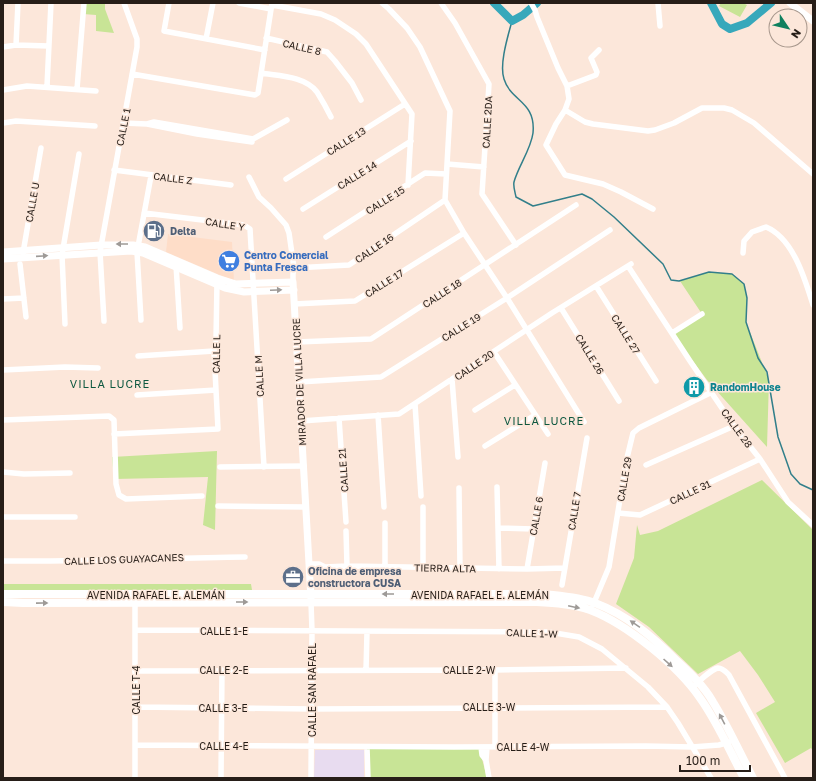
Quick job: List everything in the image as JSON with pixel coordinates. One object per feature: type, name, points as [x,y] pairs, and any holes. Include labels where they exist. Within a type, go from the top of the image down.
[{"type":"main road","name":"AVENIDA RAFAEL E. ALEMÁN","points":[[3,594],[536,602],[592,606],[632,633],[695,685],[713,702],[744,778]]},
{"type":"main road","name":"AVENIDA RAFAEL E. ALEMÁN","points":[[3,602],[135,602],[311,598]]},
{"type":"main road","name":"AVENIDA RAFAEL E. ALEMÁN","points":[[729,742],[753,778]]},
{"type":"street","points":[[16,45],[18,3]]},
{"type":"street","points":[[46,86],[51,3]]},
{"type":"street","points":[[77,89],[84,3]]},
{"type":"street","name":"CALLE 1","points":[[104,321],[101,249],[137,38],[124,3]]},
{"type":"street","points":[[169,3],[164,31],[265,50]]},
{"type":"street","points":[[206,39],[213,3]]},
{"type":"street","points":[[239,3],[272,6],[321,14],[335,20],[356,34],[366,44],[412,114],[408,184]]},
{"type":"street","points":[[382,3],[389,8],[407,28],[420,47],[450,111],[445,200],[464,233],[507,298],[584,422]]},
{"type":"street","name":"CALLE 2DA","points":[[441,3],[455,23],[489,84],[482,194],[516,245]]},
{"type":"street","points":[[531,3],[536,11],[537,17],[558,68],[567,86],[569,99],[565,110],[556,124],[546,145],[565,175],[603,184],[653,209]]},
{"type":"street","points":[[658,3],[660,26]]},
{"type":"street","points":[[792,4],[813,21]]},
{"type":"street","points":[[132,74],[254,95],[258,94],[272,6]]},
{"type":"street","name":"CALLE 8","points":[[266,38],[327,52],[352,83],[361,100]]},
{"type":"street","points":[[3,47],[16,45],[49,46]]},
{"type":"street","points":[[567,86],[596,75],[597,72],[591,58],[599,50]]},
{"type":"street","points":[[261,73],[297,80],[307,84],[316,91],[331,117]]},
{"type":"street","points":[[3,90],[27,86],[46,86],[96,91]]},
{"type":"street","name":"CALLE 13","points":[[286,179],[406,104]]},
{"type":"street","points":[[565,110],[585,122],[648,131],[674,123],[702,108],[724,108],[732,110],[754,123],[813,174]]},
{"type":"street","points":[[123,123],[169,126],[197,132],[253,139],[287,120]]},
{"type":"street","points":[[3,123],[16,121],[95,126]]},
{"type":"street","name":"CALLE 14","points":[[303,209],[411,141]]},
{"type":"street","name":"CALLE U","points":[[26,317],[22,257],[41,148]]},
{"type":"street","points":[[65,324],[62,252],[78,154]]},
{"type":"street","points":[[447,164],[484,167]]},
{"type":"street","name":"CALLE Z","points":[[114,170],[151,176],[231,185]]},
{"type":"street","name":"CALLE 15","points":[[326,237],[425,173],[446,174]]},
{"type":"street","points":[[141,320],[138,249],[151,176]]},
{"type":"street","name":"MIRADOR DE VILLA LUCRE","points":[[249,177],[259,197],[272,208],[286,225],[289,233],[294,268],[292,274],[311,598]]},
{"type":"street","name":"CALLE 16","points":[[294,268],[349,265],[445,200]]},
{"type":"street","name":"CALLE 18","points":[[297,342],[370,339],[576,205]]},
{"type":"street","name":"CALLE Y","points":[[144,214],[248,226],[251,232],[254,288]]},
{"type":"street","points":[[743,253],[742,246],[744,241],[752,232],[766,228],[771,229],[785,243],[798,262],[806,281],[813,305]]},
{"type":"street","name":"CALLE 19","points":[[299,382],[381,377],[507,298],[610,230]]},
{"type":"street","name":"CALLE 17","points":[[294,304],[355,301],[464,233]]},
{"type":"street","points":[[3,259],[101,249],[131,251],[138,249]]},
{"type":"street","points":[[138,249],[143,253],[176,264],[217,282],[236,288],[293,286]]},
{"type":"street","points":[[3,252],[22,257]]},
{"type":"street","points":[[176,264],[180,328]]},
{"type":"street","name":"CALLE 20","points":[[301,421],[399,414],[561,308],[630,265]]},
{"type":"street","name":"CALLE 28","points":[[630,265],[672,333],[734,426],[760,459],[788,502],[813,525]]},
{"type":"street","name":"CALLE L","points":[[114,434],[218,429],[214,351],[216,339],[217,282]]},
{"type":"street","name":"CALLE 27","points":[[596,286],[656,381]]},
{"type":"street","name":"CALLE M","points":[[254,288],[264,467]]},
{"type":"street","points":[[3,299],[24,298]]},
{"type":"street","name":"CALLE 26","points":[[561,308],[619,401]]},
{"type":"street","points":[[672,333],[702,314]]},
{"type":"street","points":[[138,356],[214,351]]},
{"type":"street","points":[[494,352],[548,434]]},
{"type":"street","points":[[3,370],[65,367],[98,368]]},
{"type":"street","points":[[452,379],[458,456]]},
{"type":"street","points":[[475,410],[515,385]]},
{"type":"street","points":[[137,395],[216,390]]},
{"type":"street","name":"CALLE 29","points":[[592,606],[609,567],[633,433],[639,428],[712,392]]},
{"type":"street","points":[[415,404],[422,496]]},
{"type":"street","points":[[378,415],[384,507]]},
{"type":"street","points":[[485,446],[535,415]]},
{"type":"street","points":[[3,420],[109,416],[114,420],[116,484],[118,495],[126,499],[202,496]]},
{"type":"street","name":"CALLE 21","points":[[339,418],[346,522]]},
{"type":"street","points":[[646,465],[734,426]]},
{"type":"street","name":"CALLE 7","points":[[562,585],[586,438]]},
{"type":"street","name":"CALLE 31","points":[[618,513],[640,515],[760,459]]},
{"type":"street","name":"CALLE 6","points":[[527,569],[545,463]]},
{"type":"street","points":[[220,467],[304,466]]},
{"type":"street","points":[[3,472],[24,474],[70,473]]},
{"type":"street","points":[[497,487],[499,568]]},
{"type":"street","points":[[459,488],[460,568]]},
{"type":"street","points":[[218,506],[306,507]]},
{"type":"street","points":[[423,507],[424,567]]},
{"type":"street","points":[[3,517],[75,517]]},
{"type":"street","points":[[385,522],[385,567]]},
{"type":"street","points":[[499,528],[533,529]]},
{"type":"street","points":[[346,531],[347,566]]},
{"type":"street","name":"CALLE LOS GUAYACANES","points":[[3,561],[99,561],[245,557]]},
{"type":"street","name":"TIERRA ALTA","points":[[310,566],[319,569],[325,567],[347,566],[527,569],[565,568]]},
{"type":"street","name":"CALLE SAN RAFAEL","points":[[311,598],[311,778]]},
{"type":"street","name":"CALLE T-4","points":[[135,602],[135,778]]},
{"type":"street","name":"CALLE 1-E","points":[[136,630],[312,631]]},
{"type":"street","name":"CALLE 1-W","points":[[312,631],[549,632],[579,637],[602,649],[627,668],[667,707],[711,778]]},
{"type":"street","points":[[366,670],[367,632]]},
{"type":"street","name":"CALLE 2-W","points":[[312,670],[627,668]]},
{"type":"street","points":[[695,685],[718,668],[724,670],[729,675],[785,778]]},
{"type":"street","points":[[222,670],[222,778]]},
{"type":"street","name":"CALLE 2-E","points":[[136,671],[312,670]]},
{"type":"street","points":[[495,670],[496,747]]},
{"type":"street","name":"CALLE 3-E","points":[[135,707],[311,708]]},
{"type":"street","name":"CALLE 3-W","points":[[311,708],[667,707]]},
{"type":"street","name":"CALLE 4-W","points":[[312,746],[692,747],[719,746],[729,742]]},
{"type":"street","name":"CALLE 4-E","points":[[136,745],[312,746]]},
{"type":"street","points":[[367,747],[368,778]]},
{"type":"street","points":[[484,747],[489,778]]},
{"type":"shaded area","points":[[168,234],[232,242],[234,281],[166,252]]},
{"type":"shaded area","points":[[315,750],[364,750],[364,778],[314,778]]},
{"type":"green space","points":[[84,3],[105,3],[105,9],[114,33],[96,31],[96,15],[83,14]]},
{"type":"green space","points":[[721,3],[743,3],[747,5],[740,17],[719,6]]},
{"type":"green space","points":[[709,272],[732,274],[744,284],[747,298],[746,322],[769,380],[767,447],[707,380],[672,333],[702,314],[680,281]]},
{"type":"green space","points":[[217,451],[215,530],[203,525],[208,477],[114,479],[112,457]]},
{"type":"green space","points":[[762,480],[813,530],[813,751],[811,748],[785,763],[756,713],[775,702],[758,675],[740,651],[698,674],[649,627],[616,604],[634,558],[637,525],[640,535],[658,531]]},
{"type":"green space","points":[[3,584],[251,584],[252,590],[3,592]]},
{"type":"green space","points":[[367,747],[479,747],[487,778],[368,778]]},
{"type":"waterway","points":[[494,3],[512,21],[523,15],[537,3]]},
{"type":"waterway","points":[[711,3],[722,24],[730,29],[747,23],[771,3]]},
{"type":"waterway","points":[[512,21],[503,58],[504,79],[507,87],[527,108],[531,114],[533,122],[532,139],[514,182],[516,197],[533,206],[582,194],[592,199],[614,217],[663,264],[671,280],[679,281],[709,272],[732,274],[744,284],[747,298],[746,322],[758,358],[767,372],[778,437],[791,474],[800,484],[813,490]]},
{"type":"place","name":"Delta","points":[[154,231]]},
{"type":"place","name":"Centro Comercial Punta Fresca","points":[[229,261]]},
{"type":"place","name":"RandomHouse","points":[[694,387]]},
{"type":"place","name":"Oficina de empresa constructora CUSA","points":[[293,577]]},
{"type":"district","name":"VILLA LUCRE","points":[[110,384]]},
{"type":"district","name":"VILLA LUCRE","points":[[544,421]]}]
